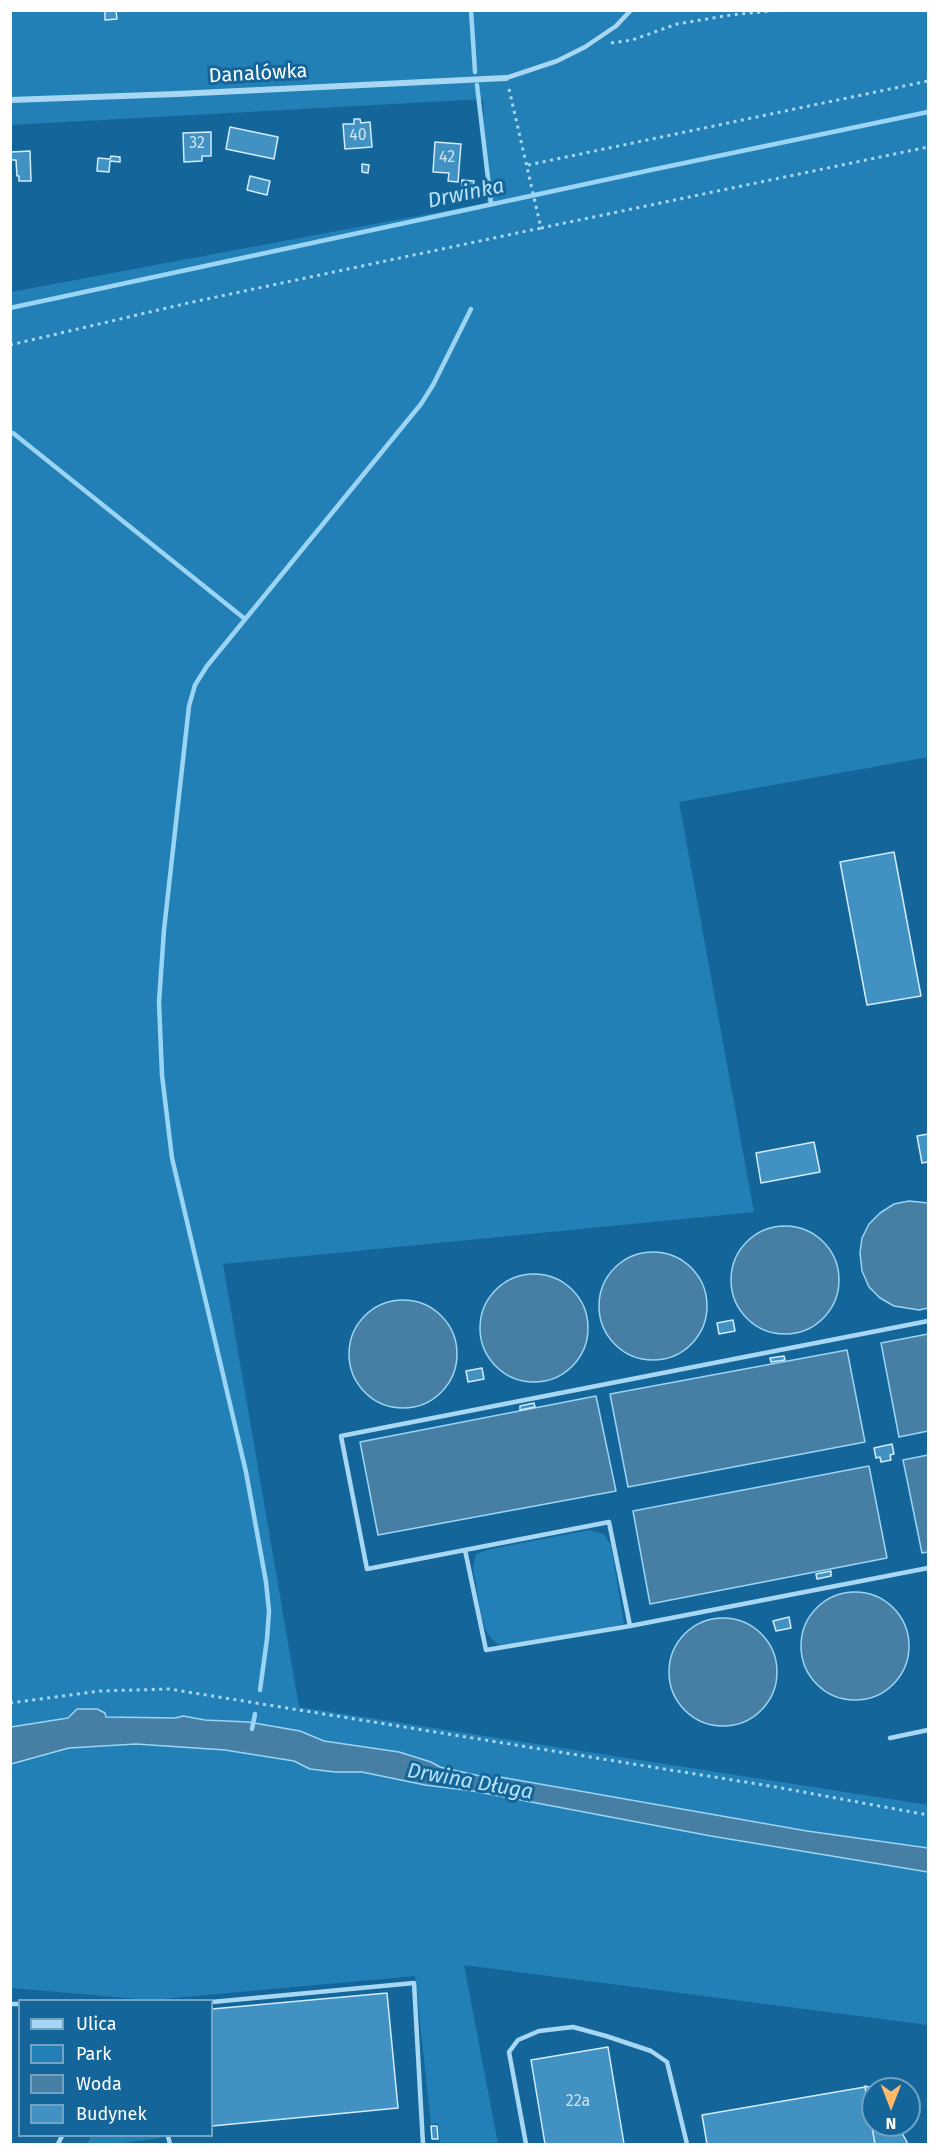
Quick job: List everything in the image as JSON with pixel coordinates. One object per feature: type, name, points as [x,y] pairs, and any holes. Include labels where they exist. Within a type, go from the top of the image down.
[{"type":"street","name":"Danalówka","points":[[10,100],[506,78]]},
{"type":"lane","points":[[506,78],[557,61],[585,47],[615,26],[631,10]]},
{"type":"lane","points":[[630,1626],[609,1522],[367,1569],[341,1436],[928,1321]]},
{"type":"lane","points":[[465,1550],[486,1650],[630,1626],[928,1568]]},
{"type":"lane","points":[[890,1738],[928,1730]]},
{"type":"lane","points":[[213,2002],[414,1983],[423,2145]]},
{"type":"lane","points":[[526,2145],[509,2052],[518,2040],[539,2031],[573,2027],[651,2051],[667,2062],[687,2145]]},
{"type":"path","points":[[609,43],[632,40],[677,24],[781,10]]},
{"type":"path","points":[[506,78],[541,228]]},
{"type":"path","points":[[528,165],[928,81]]},
{"type":"path","points":[[10,345],[188,303],[928,147]]},
{"type":"path","points":[[10,1703],[100,1691],[169,1689],[776,1787],[928,1815]]},
{"type":"green space","points":[[11,11],[928,11],[928,757],[679,802],[754,1212],[223,1264],[299,1707],[928,1805],[928,2025],[464,1965],[498,2144],[440,2144],[438,2123],[431,2124],[415,1976],[162,1999],[11,1988],[11,292],[487,203],[483,99],[11,125]]},
{"type":"green space","points":[[589,1530],[604,1534],[611,1546],[624,1624],[499,1645],[486,1631],[481,1614],[473,1567],[476,1554]]},
{"type":"green space","points":[[90,2137],[160,2137],[114,2144],[87,2144]]},
{"type":"water","points":[[909,1201],[928,1203],[928,1308],[919,1310],[894,1306],[880,1298],[869,1287],[862,1271],[860,1253],[862,1238],[869,1224],[894,1204]]},
{"type":"water","points":[[785,1226],[806,1230],[823,1242],[835,1259],[839,1280],[835,1301],[823,1318],[806,1330],[785,1334],[764,1330],[747,1318],[735,1301],[731,1280],[735,1259],[747,1242],[764,1230]]},
{"type":"water","points":[[653,1252],[674,1256],[692,1267],[703,1285],[707,1306],[703,1327],[692,1345],[674,1356],[653,1360],[632,1356],[614,1345],[603,1327],[599,1306],[603,1285],[614,1267],[632,1256]]},
{"type":"water","points":[[534,1274],[555,1278],[572,1290],[584,1307],[588,1328],[584,1349],[572,1366],[555,1378],[534,1382],[513,1378],[496,1366],[484,1349],[480,1328],[484,1307],[496,1290],[513,1278]]},
{"type":"water","points":[[403,1300],[424,1304],[441,1316],[453,1333],[457,1354],[453,1375],[441,1392],[424,1404],[403,1408],[382,1404],[365,1392],[353,1375],[349,1354],[353,1333],[365,1316],[382,1304]]},
{"type":"water","points":[[928,1334],[928,1431],[899,1437],[881,1343]]},
{"type":"water","points":[[847,1350],[865,1442],[628,1487],[610,1394]]},
{"type":"water","points":[[596,1396],[616,1491],[378,1535],[360,1442]]},
{"type":"water","points":[[928,1455],[928,1552],[922,1553],[903,1460]]},
{"type":"water","points":[[869,1466],[887,1558],[650,1604],[633,1511]]},
{"type":"water","points":[[855,1592],[876,1596],[893,1608],[905,1625],[909,1646],[905,1667],[893,1684],[876,1696],[855,1700],[834,1696],[817,1684],[805,1667],[801,1646],[805,1625],[817,1608],[834,1596]]},
{"type":"water","points":[[723,1618],[744,1622],[762,1633],[773,1651],[777,1672],[773,1693],[762,1711],[744,1722],[723,1726],[702,1722],[684,1711],[673,1693],[669,1672],[673,1651],[684,1633],[702,1622]]},
{"type":"water","name":"Drwina Długa","points":[[77,1709],[97,1709],[105,1713],[106,1717],[175,1718],[183,1716],[205,1720],[248,1722],[300,1731],[324,1741],[399,1752],[440,1767],[489,1778],[500,1777],[807,1831],[928,1848],[928,1872],[711,1836],[362,1772],[310,1769],[294,1761],[225,1750],[136,1744],[69,1748],[11,1764],[11,1727],[68,1718]]},
{"type":"building","points":[[105,10],[116,10],[117,19],[105,20]]},
{"type":"building","points":[[354,119],[360,119],[361,123],[370,122],[372,147],[345,149],[343,124],[354,124]]},
{"type":"building","points":[[230,127],[278,137],[274,159],[226,149]]},
{"type":"building","points":[[211,132],[211,156],[202,156],[202,161],[184,162],[183,133]]},
{"type":"building","points":[[435,142],[461,144],[458,182],[448,181],[449,173],[433,172]]},
{"type":"building","points":[[30,151],[31,181],[19,181],[16,160],[11,160],[11,152]]},
{"type":"building","points":[[111,156],[120,157],[120,162],[110,161],[109,172],[97,171],[98,158],[110,159]]},
{"type":"building","points":[[362,164],[369,165],[368,173],[362,172]]},
{"type":"building","points":[[250,176],[270,181],[267,195],[247,190]]},
{"type":"building","points":[[462,180],[474,181],[473,187],[462,186]]},
{"type":"building","points":[[894,852],[921,996],[867,1005],[840,862]]},
{"type":"building","points":[[928,1134],[928,1162],[922,1163],[917,1136]]},
{"type":"building","points":[[814,1142],[820,1172],[761,1183],[756,1153]]},
{"type":"building","points":[[733,1320],[735,1331],[719,1334],[717,1323]]},
{"type":"building","points":[[784,1356],[785,1360],[771,1362],[770,1358]]},
{"type":"building","points":[[482,1368],[484,1379],[468,1382],[466,1371]]},
{"type":"building","points":[[534,1403],[535,1407],[520,1410],[520,1406]]},
{"type":"building","points":[[892,1444],[894,1454],[890,1455],[891,1460],[881,1462],[880,1457],[876,1458],[874,1448]]},
{"type":"building","points":[[831,1571],[831,1576],[817,1579],[816,1574]]},
{"type":"building","points":[[789,1617],[791,1628],[776,1631],[773,1621]]},
{"type":"building","points":[[387,1993],[398,2108],[213,2126],[213,2009]]},
{"type":"building","points":[[608,2047],[624,2144],[545,2144],[531,2060]]},
{"type":"building","points":[[861,2088],[861,2137],[874,2137],[875,2144],[707,2144],[702,2115]]},
{"type":"building","points":[[431,2126],[437,2126],[438,2139],[432,2139]]},
{"type":"building","points":[[874,2137],[904,2137],[908,2144],[875,2144]]},
{"type":"waterway","points":[[471,10],[475,72]]},
{"type":"waterway","points":[[477,85],[491,204]]},
{"type":"waterway","name":"Drwinka","points":[[10,308],[928,112]]},
{"type":"waterway","points":[[260,1690],[269,1611],[266,1582],[246,1472],[172,1158],[162,1075],[159,1002],[164,930],[189,706],[195,685],[207,666],[421,404],[471,309]]},
{"type":"waterway","points":[[10,434],[13,433],[245,619]]},
{"type":"waterway","points":[[252,1729],[255,1714]]}]
